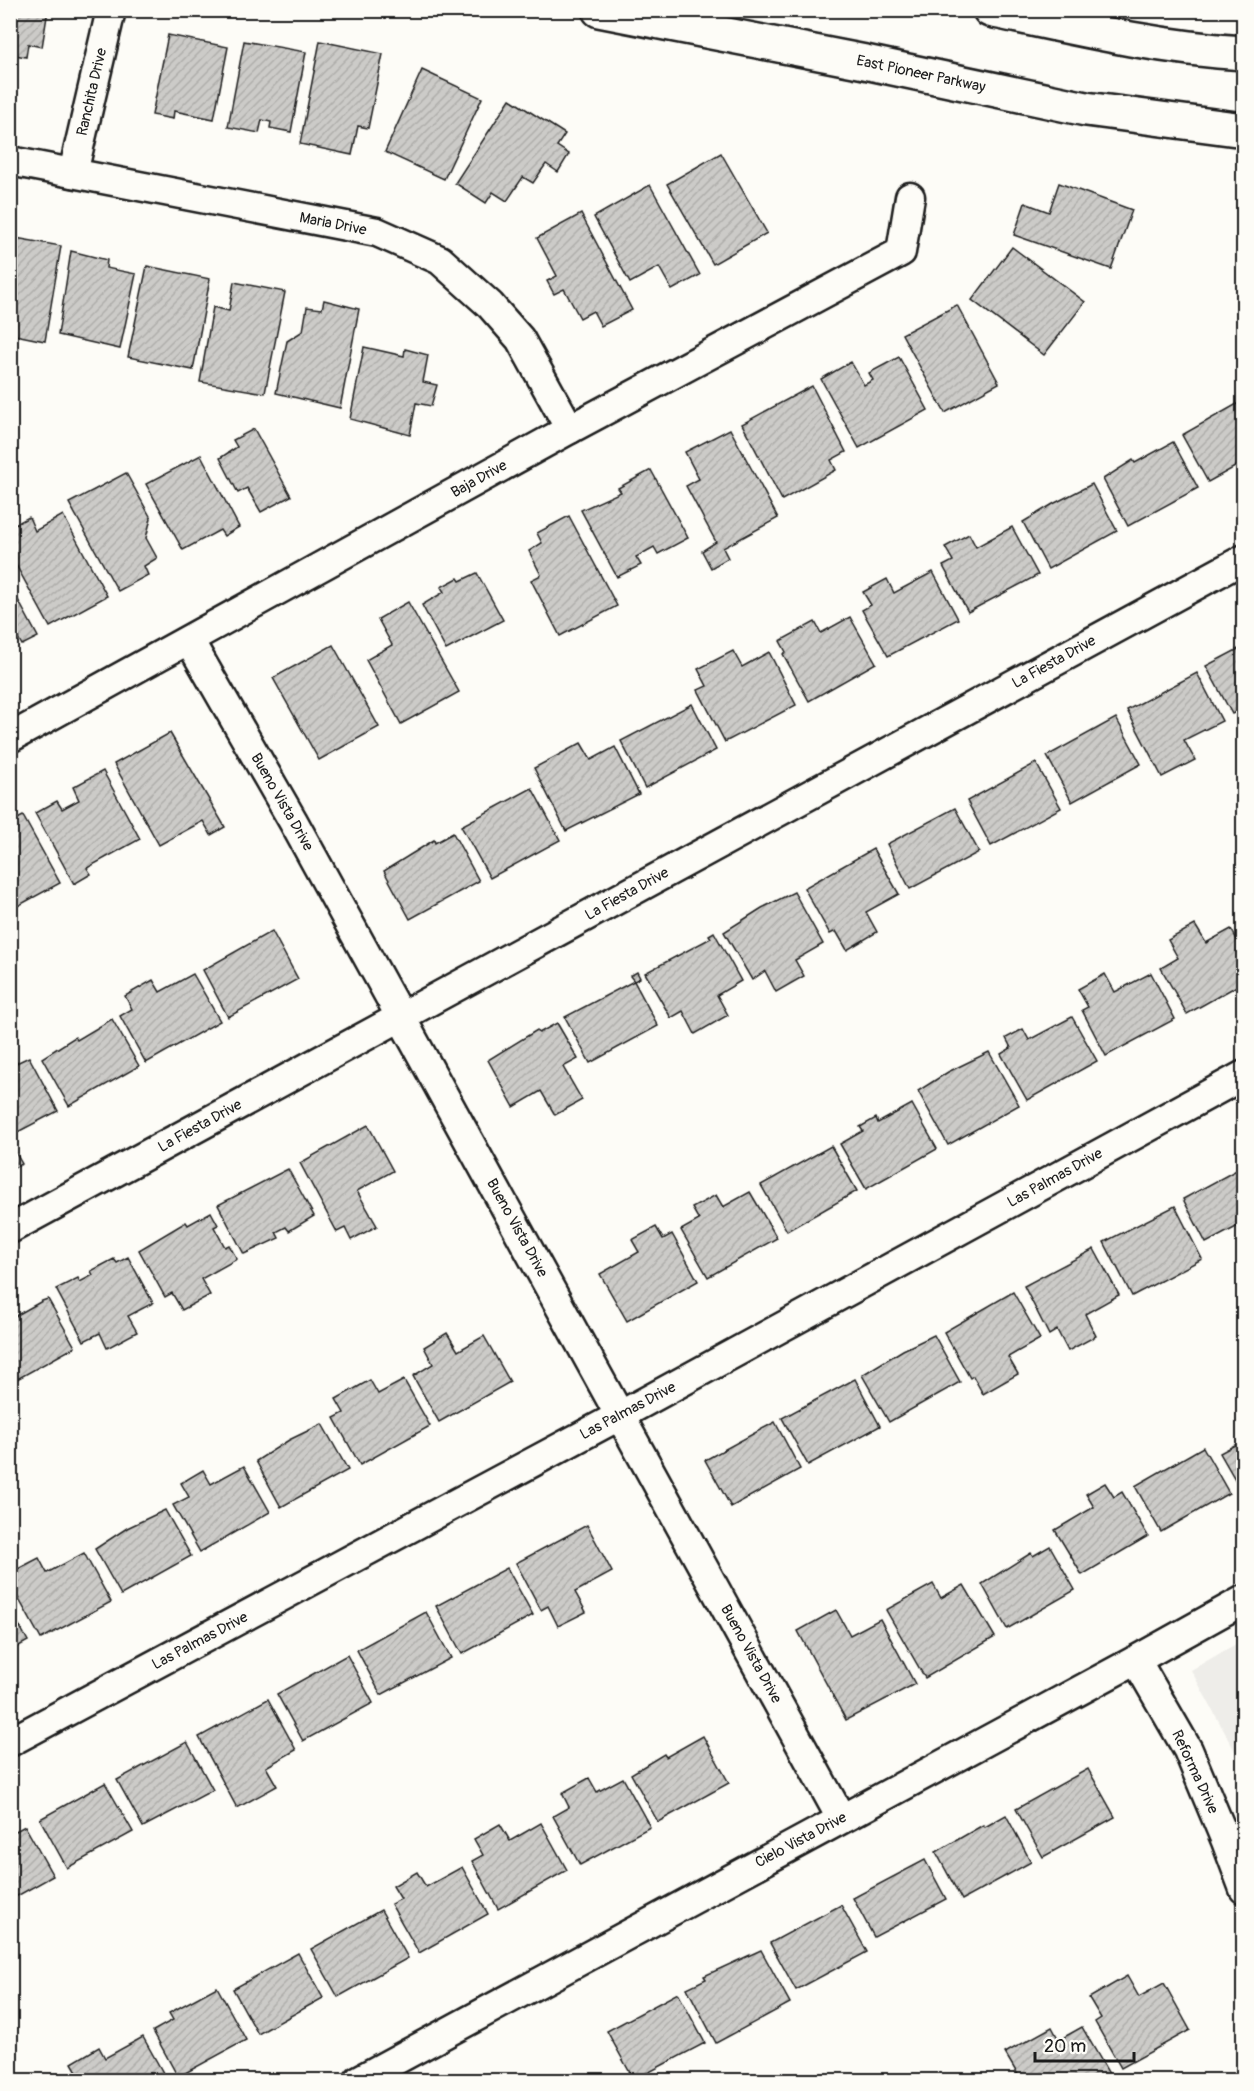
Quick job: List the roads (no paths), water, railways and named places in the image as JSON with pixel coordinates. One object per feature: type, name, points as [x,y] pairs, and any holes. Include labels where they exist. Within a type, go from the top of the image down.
[{"type":"main road","name":"East Pioneer Parkway","points":[[599,10],[865,62],[1086,109],[1244,130]]},
{"type":"main road","points":[[990,10],[1093,33],[1210,51],[1244,53]]},
{"type":"street","name":"Ranchita Drive","points":[[73,173],[111,10]]},
{"type":"street","name":"Maria Drive","points":[[10,160],[377,232],[440,260],[490,305],[519,339],[570,429]]},
{"type":"street","name":"Baja Drive","points":[[10,738],[570,429],[901,252],[910,197]]},
{"type":"street","name":"La Fiesta Drive","points":[[10,1229],[1244,559]]},
{"type":"street","name":"Bueno Vista Drive","points":[[189,640],[294,821],[842,1818]]},
{"type":"street","name":"Las Palmas Drive","points":[[10,1742],[619,1416],[1244,1075]]},
{"type":"street","name":"Cielo Vista Drive","points":[[359,2080],[1244,1600]]},
{"type":"street","name":"Reforma Drive","points":[[1136,1660],[1188,1750],[1244,1889]]}]
